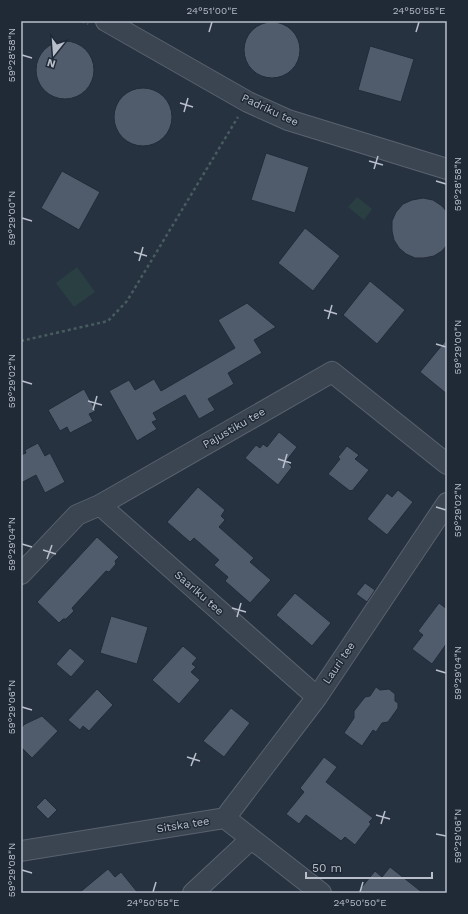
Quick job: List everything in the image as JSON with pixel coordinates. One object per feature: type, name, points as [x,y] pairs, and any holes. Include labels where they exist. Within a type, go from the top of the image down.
[{"type":"street","name":"Padriku tee","points":[[106,21],[248,102],[281,117],[308,127],[447,169]]},
{"type":"street","name":"Pajustiku tee","points":[[21,574],[77,515],[100,505],[332,372],[447,464]]},
{"type":"street","name":"Lauri tee","points":[[225,818],[317,696],[447,503]]},
{"type":"street","name":"Saariku tee","points":[[100,505],[317,696]]},
{"type":"street","name":"Sitska tee","points":[[21,851],[225,818],[322,893]]},
{"type":"street","points":[[193,893],[252,839]]},
{"type":"path","points":[[21,341],[108,321],[127,301],[248,102]]},
{"type":"green space","points":[[357,197],[372,209],[364,220],[348,207]]},
{"type":"green space","points":[[77,267],[95,292],[74,307],[56,283]]},
{"type":"building","points":[[266,22],[278,22],[288,26],[296,34],[300,44],[300,56],[296,66],[288,74],[278,78],[266,78],[256,74],[248,66],[244,56],[244,44],[248,34],[256,26]]},
{"type":"building","points":[[59,41],[71,41],[86,49],[94,64],[94,76],[86,91],[71,99],[59,99],[44,91],[36,76],[36,64],[44,49]]},
{"type":"building","points":[[370,46],[414,59],[401,102],[358,90]]},
{"type":"building","points":[[137,88],[149,88],[164,96],[172,111],[172,123],[164,138],[149,146],[137,146],[122,138],[114,123],[114,111],[122,96]]},
{"type":"building","points":[[266,153],[309,167],[295,213],[251,200]]},
{"type":"building","points":[[62,171],[100,192],[79,230],[41,208]]},
{"type":"building","points":[[423,198],[433,200],[442,206],[447,212],[447,245],[442,251],[434,256],[415,258],[406,254],[399,248],[394,240],[392,221],[396,212],[403,204],[412,200]]},
{"type":"building","points":[[305,228],[340,256],[313,291],[278,263]]},
{"type":"building","points":[[370,281],[405,310],[377,344],[343,315]]},
{"type":"building","points":[[247,303],[276,327],[254,340],[262,353],[228,373],[234,384],[208,399],[215,410],[199,419],[185,395],[153,413],[157,420],[152,422],[157,429],[137,441],[109,391],[129,380],[135,390],[154,379],[161,391],[235,348],[218,320]]},
{"type":"building","points":[[447,339],[447,394],[420,372]]},
{"type":"building","points":[[84,389],[96,411],[89,414],[93,421],[70,433],[67,427],[60,431],[48,410]]},
{"type":"building","points":[[279,432],[297,447],[286,461],[292,467],[278,485],[245,458],[256,445],[260,448],[263,444],[267,447]]},
{"type":"building","points":[[38,443],[45,456],[50,453],[65,482],[45,493],[36,475],[21,483],[21,455],[26,453],[25,450]]},
{"type":"building","points":[[347,446],[359,455],[355,459],[369,470],[352,491],[328,474],[340,459],[338,457]]},
{"type":"building","points":[[198,487],[225,510],[221,516],[225,520],[219,527],[254,558],[250,562],[271,580],[250,603],[225,581],[228,577],[214,565],[219,560],[194,538],[190,542],[167,522]]},
{"type":"building","points":[[398,490],[413,502],[387,535],[367,519],[387,493],[392,497]]},
{"type":"building","points":[[97,537],[119,557],[115,561],[116,564],[109,572],[106,571],[72,608],[74,611],[66,619],[63,619],[59,623],[37,602]]},
{"type":"building","points":[[365,583],[375,590],[367,602],[356,594]]},
{"type":"building","points":[[295,593],[331,623],[312,646],[276,615]]},
{"type":"building","points":[[439,603],[447,609],[447,643],[432,664],[412,649],[423,635],[418,631]]},
{"type":"building","points":[[111,616],[148,627],[137,664],[100,653]]},
{"type":"building","points":[[183,646],[197,658],[192,664],[196,667],[191,672],[200,680],[179,704],[152,680]]},
{"type":"building","points":[[70,648],[85,661],[71,677],[56,664]]},
{"type":"building","points":[[376,687],[380,690],[389,689],[395,694],[395,701],[398,703],[398,708],[388,722],[382,723],[376,732],[373,730],[362,746],[344,733],[354,718],[354,711],[365,697],[370,696]]},
{"type":"building","points":[[97,689],[113,705],[89,731],[83,726],[80,730],[68,720]]},
{"type":"building","points":[[231,708],[250,723],[224,757],[203,741]]},
{"type":"building","points":[[42,716],[58,731],[32,758],[21,747],[21,728],[25,724]]},
{"type":"building","points":[[324,757],[337,767],[326,782],[373,818],[369,822],[371,824],[355,845],[345,837],[341,841],[306,815],[299,824],[286,814],[304,792],[300,788]]},
{"type":"building","points":[[45,798],[57,810],[48,819],[36,807]]},
{"type":"building","points":[[390,867],[423,893],[357,893],[375,871],[382,877]]},
{"type":"building","points":[[108,869],[115,877],[121,872],[138,893],[79,893]]}]
